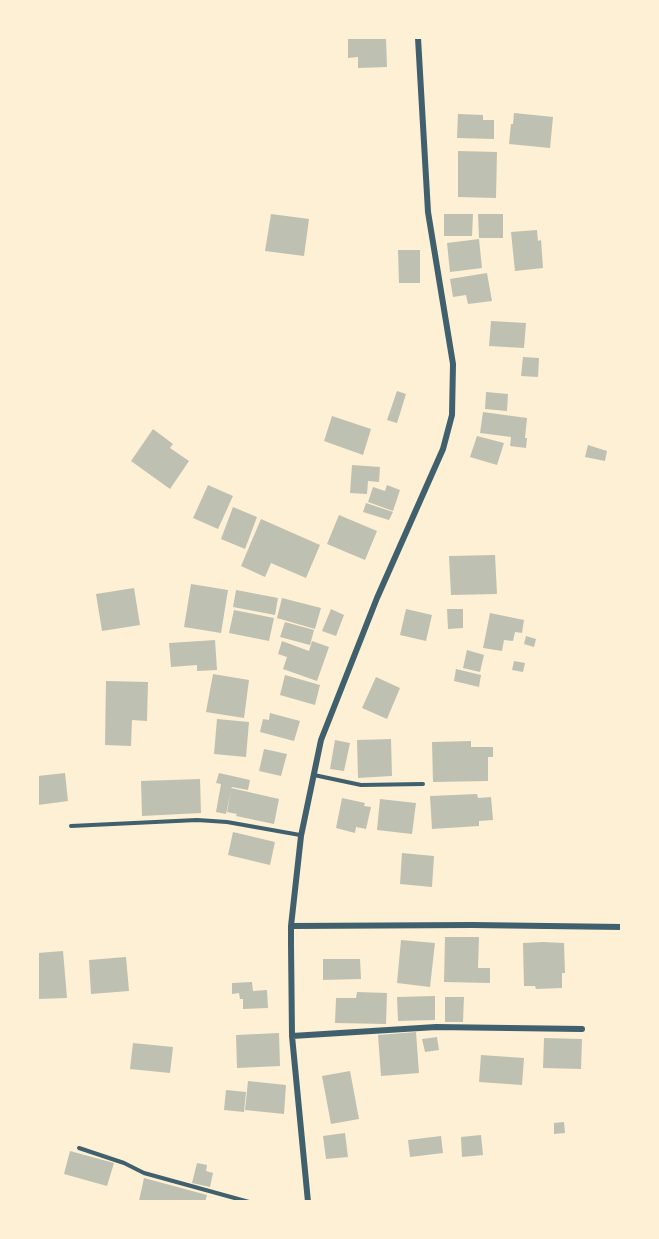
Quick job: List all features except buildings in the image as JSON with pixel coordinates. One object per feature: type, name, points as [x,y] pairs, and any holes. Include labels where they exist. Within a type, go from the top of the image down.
[{"type":"street","points":[[308,1202],[292,1036],[291,926],[301,836],[321,740],[377,598],[443,449],[452,415],[453,364],[428,212],[418,38]]},
{"type":"street","points":[[291,926],[621,927]]},
{"type":"street","points":[[292,1036],[436,1027],[582,1029]]},
{"type":"lane","points":[[314,775],[361,785],[423,784]]},
{"type":"lane","points":[[71,826],[197,820],[227,822],[301,836]]},
{"type":"lane","points":[[79,1148],[124,1163],[144,1173],[249,1202]]}]
